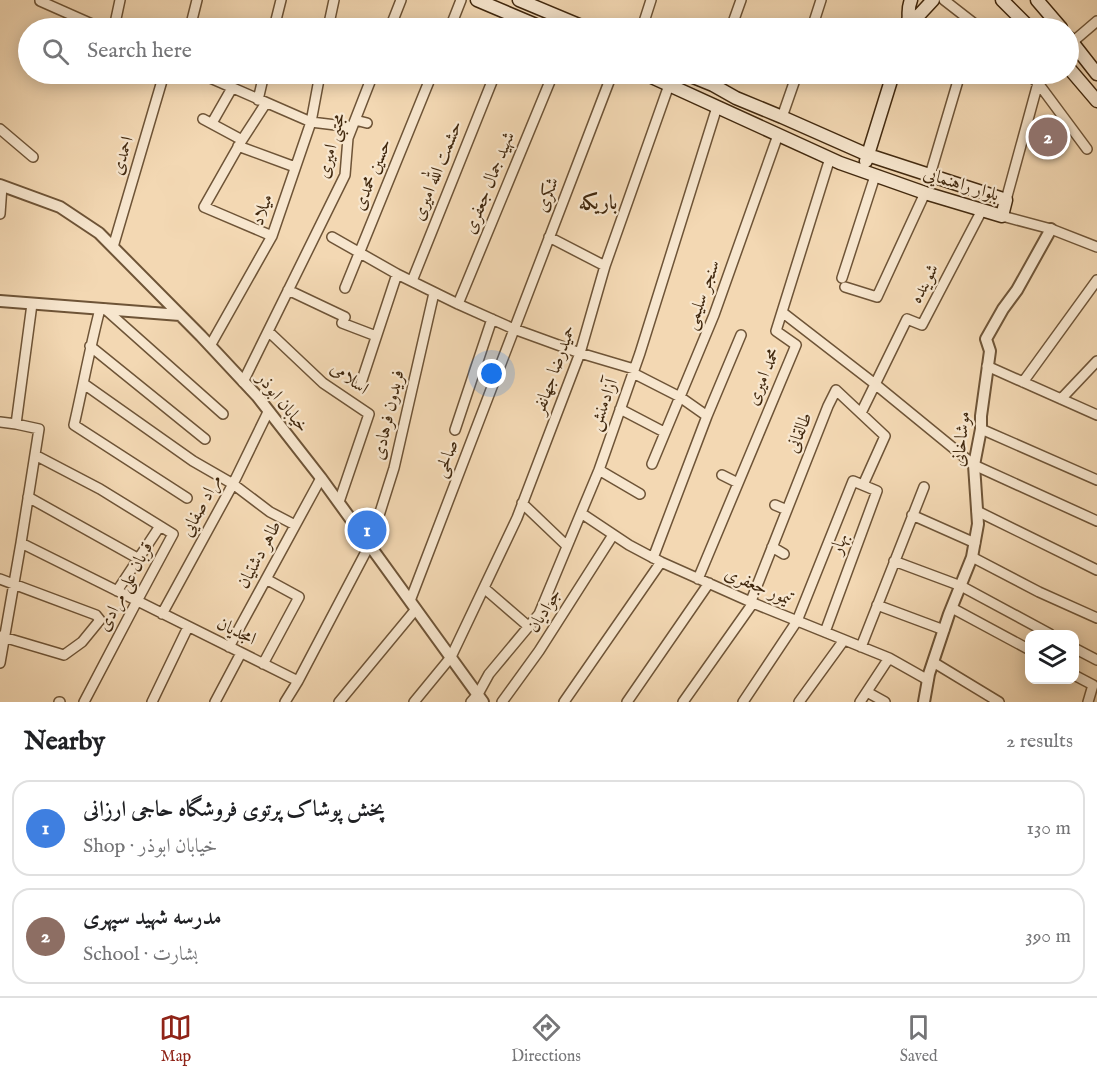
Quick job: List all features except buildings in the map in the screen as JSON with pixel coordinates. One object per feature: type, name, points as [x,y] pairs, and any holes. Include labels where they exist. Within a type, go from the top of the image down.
[{"type":"main road","points":[[477,0],[507,18]]},
{"type":"main road","points":[[519,0],[562,18]]},
{"type":"main road","points":[[908,18],[907,9],[911,0]]},
{"type":"main road","points":[[916,18],[933,0]]},
{"type":"main road","points":[[1002,0],[1020,18]]},
{"type":"main road","points":[[1037,0],[1052,18]]},
{"type":"main road","points":[[1079,53],[1097,74]]},
{"type":"main road","points":[[1079,81],[1097,101]]},
{"type":"main road","name":"بلوار راهنمایی","points":[[669,85],[869,174],[925,194],[1002,216],[1006,200],[868,155],[736,98],[721,84]]},
{"type":"main road","points":[[869,174],[868,155],[890,84]]},
{"type":"street","points":[[116,18],[120,0]]},
{"type":"street","points":[[192,18],[197,0]]},
{"type":"street","points":[[276,18],[281,0]]},
{"type":"street","points":[[330,18],[334,0]]},
{"type":"street","points":[[394,18],[401,0]]},
{"type":"street","points":[[454,18],[461,0]]},
{"type":"street","points":[[645,18],[651,0]]},
{"type":"street","points":[[735,18],[741,0]]},
{"type":"street","points":[[815,18],[821,0]]},
{"type":"street","points":[[944,0],[965,18]]},
{"type":"street","points":[[40,1],[78,18]]},
{"type":"street","points":[[1079,35],[1097,21]]},
{"type":"street","name":"احمدی","points":[[113,247],[162,84]]},
{"type":"street","points":[[223,84],[311,122],[367,123]]},
{"type":"street","points":[[263,84],[262,101],[204,207],[272,236]]},
{"type":"street","name":"میلاد","points":[[210,346],[272,236],[311,122],[318,84]]},
{"type":"street","name":"مجتبی امیری","points":[[243,382],[345,175],[348,138],[369,84]]},
{"type":"street","name":"حسین محمدی","points":[[345,288],[428,84]]},
{"type":"street","name":"حشمت الله امیری","points":[[412,281],[491,84]]},
{"type":"street","name":"شهید جمال جعفری","points":[[458,304],[549,84]]},
{"type":"street","name":"شکری","points":[[514,329],[608,84]]},
{"type":"street","points":[[783,117],[794,84]]},
{"type":"street","points":[[930,175],[957,84]]},
{"type":"street","points":[[1006,200],[1038,84]]},
{"type":"street","points":[[1039,84],[1087,149]]},
{"type":"street","name":"حمیدرضا جهانفر","points":[[414,702],[451,657],[522,503],[580,354],[605,266],[669,85]]},
{"type":"street","points":[[212,123],[232,88]]},
{"type":"street","name":"آزادمنش","points":[[477,699],[489,674],[539,614],[581,513],[634,371],[717,107]]},
{"type":"street","points":[[203,118],[240,143],[295,167]]},
{"type":"street","points":[[0,129],[33,157]]},
{"type":"street","name":"سنجر سلیمی","points":[[652,464],[714,315],[778,135]]},
{"type":"street","name":"محمد امیری","points":[[698,579],[796,345],[776,331],[830,158]]},
{"type":"street","points":[[869,174],[844,282],[877,297],[925,194]]},
{"type":"street","points":[[0,214],[1,186]]},
{"type":"street","name":"خیابان ابوذر","points":[[1,186],[60,207],[99,233],[257,396],[339,502],[451,657],[477,699]]},
{"type":"street","name":"شوینده","points":[[875,384],[907,319],[922,325],[982,210]]},
{"type":"street","points":[[1002,216],[1051,229],[1097,247]]},
{"type":"street","name":"موشاخانی","points":[[924,702],[933,662],[972,557],[975,543],[978,524],[974,465],[981,429],[990,351],[986,339],[1051,229]]},
{"type":"street","points":[[332,237],[434,293],[514,329],[634,371],[680,397],[707,416]]},
{"type":"street","points":[[549,237],[605,266]]},
{"type":"street","points":[[361,383],[397,274]]},
{"type":"street","points":[[1023,382],[1097,280]]},
{"type":"street","points":[[288,291],[345,317],[342,323],[376,336]]},
{"type":"street","name":"فریدون فرهادی","points":[[369,544],[394,468],[434,293]]},
{"type":"street","points":[[0,301],[180,315]]},
{"type":"street","points":[[16,424],[32,304]]},
{"type":"street","points":[[103,309],[90,346],[74,425],[187,498]]},
{"type":"street","points":[[103,309],[223,414]]},
{"type":"street","points":[[782,312],[974,465],[1097,521]]},
{"type":"street","points":[[455,430],[492,319]]},
{"type":"street","name":"صالحی","points":[[339,702],[413,605],[514,329]]},
{"type":"street","name":"اسلامی","points":[[268,331],[323,383],[369,414],[339,502]]},
{"type":"street","points":[[564,702],[657,560],[707,416],[741,335]]},
{"type":"street","points":[[90,346],[205,439]]},
{"type":"street","points":[[1061,399],[1097,361]]},
{"type":"street","points":[[987,366],[1097,415]]},
{"type":"street","points":[[84,384],[193,461],[233,484],[270,512],[295,525]]},
{"type":"street","points":[[861,413],[875,384]]},
{"type":"street","name":"طالقانی","points":[[683,702],[752,602],[836,390],[885,436],[863,485]]},
{"type":"street","points":[[620,409],[664,432]]},
{"type":"street","name":"مراد صفایی","points":[[162,614],[233,484],[268,412]]},
{"type":"street","points":[[0,422],[39,429],[21,543],[2,636],[0,663]]},
{"type":"street","points":[[981,429],[1097,480]]},
{"type":"street","name":"قربان علی مرادی","points":[[35,455],[100,489],[173,534],[84,702]]},
{"type":"street","points":[[598,470],[640,494]]},
{"type":"street","points":[[722,476],[738,483]]},
{"type":"street","name":"طاهر دشتیان","points":[[229,647],[321,478]]},
{"type":"street","points":[[743,702],[797,621],[853,481],[863,485]]},
{"type":"street","name":"بهار","points":[[825,632],[877,491],[863,485]]},
{"type":"street","points":[[861,647],[924,487]]},
{"type":"street","points":[[28,497],[139,559]]},
{"type":"street","points":[[522,503],[567,546]]},
{"type":"street","points":[[776,505],[787,510]]},
{"type":"street","points":[[977,511],[1097,570]]},
{"type":"street","name":"تیمور جعفری","points":[[581,513],[629,545],[657,560],[889,658],[928,680]]},
{"type":"street","points":[[912,515],[975,543]]},
{"type":"street","points":[[117,591],[160,526]]},
{"type":"street","name":"جوادیان","points":[[502,702],[539,651],[613,535]]},
{"type":"street","name":"امجدیان","points":[[21,543],[298,681]]},
{"type":"street","points":[[285,702],[369,544]]},
{"type":"street","points":[[772,547],[784,554]]},
{"type":"street","points":[[972,557],[1097,618]]},
{"type":"street","points":[[894,561],[961,586],[1043,630]]},
{"type":"street","points":[[0,579],[96,615],[100,620],[82,642],[64,655],[2,636]]},
{"type":"street","points":[[263,664],[299,597],[266,579]]},
{"type":"street","points":[[627,702],[709,583]]},
{"type":"street","points":[[484,588],[528,626]]},
{"type":"street","points":[[878,605],[944,630]]},
{"type":"street","points":[[952,608],[1025,648]]},
{"type":"street","points":[[152,702],[188,627]]},
{"type":"street","points":[[799,702],[844,640]]},
{"type":"street","points":[[1079,651],[1097,660]]},
{"type":"street","points":[[215,702],[241,653]]},
{"type":"street","points":[[860,702],[889,658]]},
{"type":"street","points":[[933,662],[999,702]]},
{"type":"street","points":[[1079,678],[1093,685],[1088,702]]},
{"type":"street","points":[[867,692],[885,702]]},
{"type":"place","name":"مدرسه شهید سپهری","points":[[1048,137]]},
{"type":"place","name":"پخش پوشاک پرتوی فروشگاه حاجی ارزانی","points":[[367,530]]},
{"type":"district","name":"باریکه","points":[[598,203]]}]
